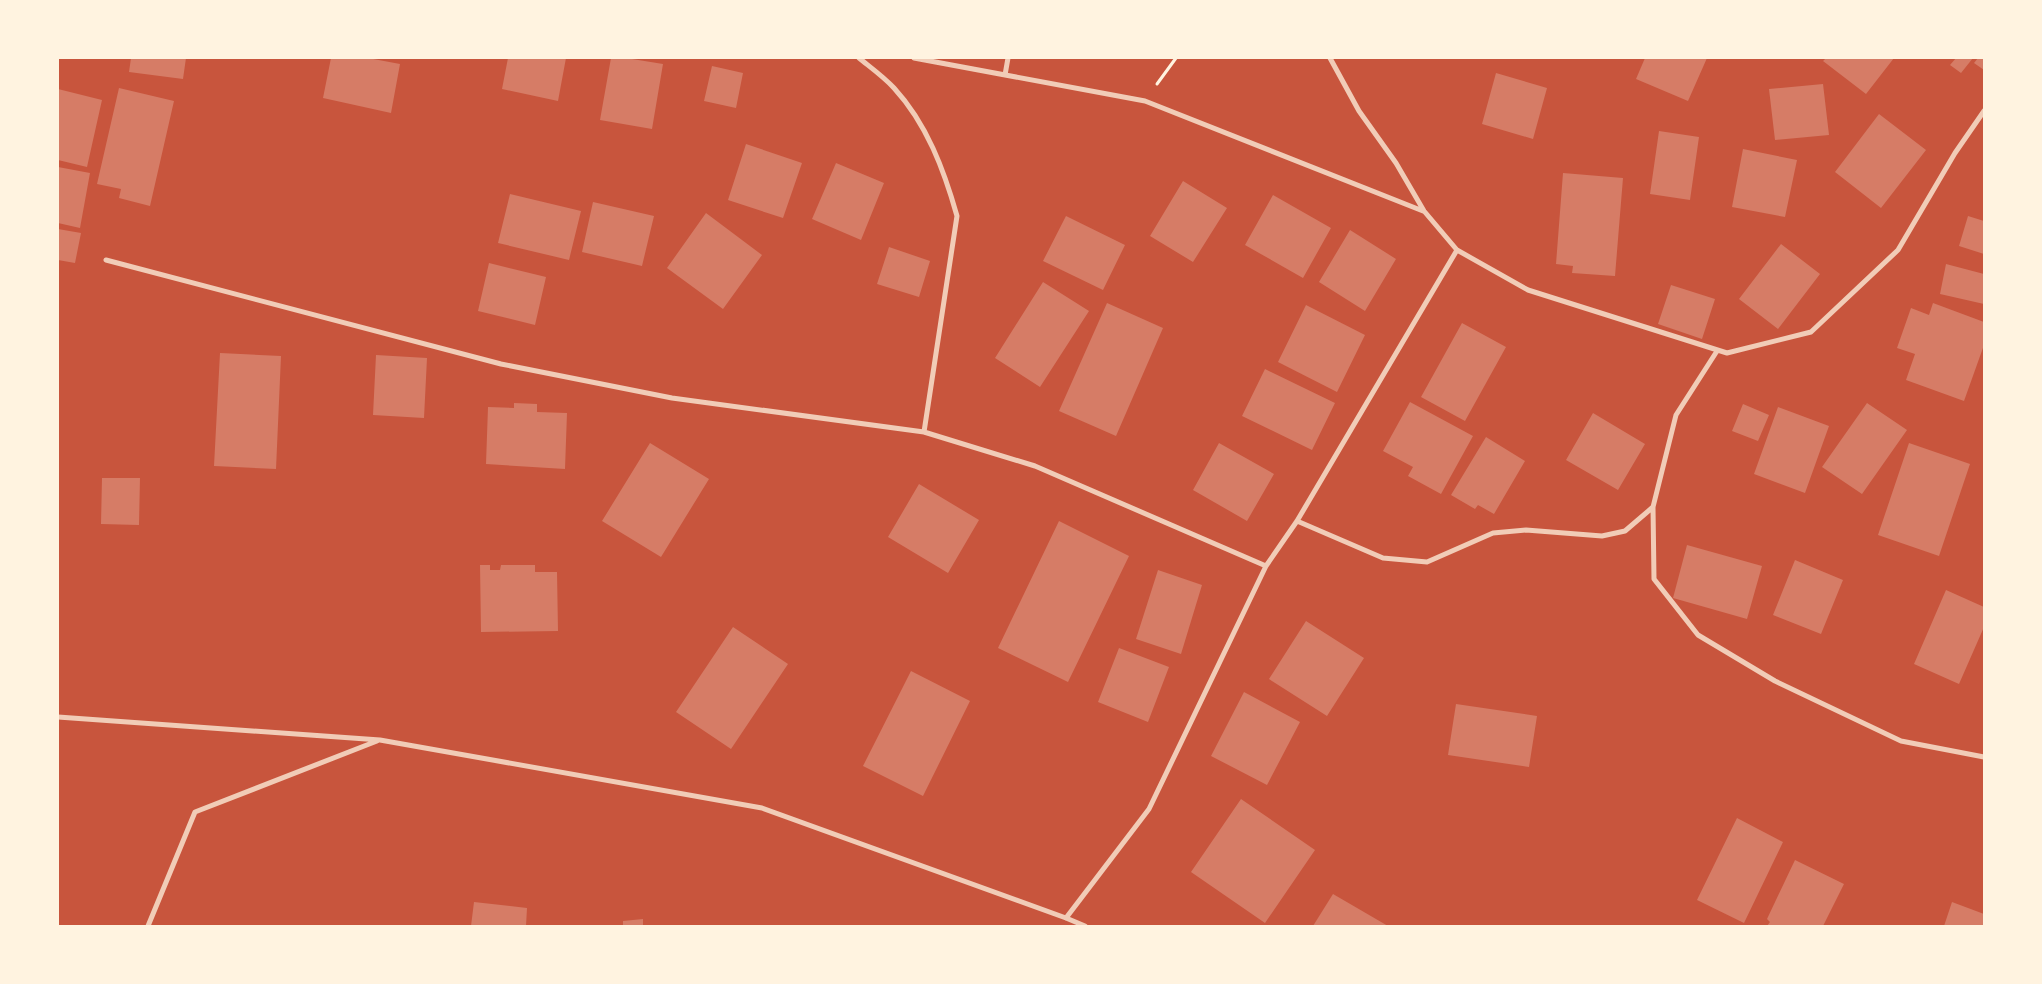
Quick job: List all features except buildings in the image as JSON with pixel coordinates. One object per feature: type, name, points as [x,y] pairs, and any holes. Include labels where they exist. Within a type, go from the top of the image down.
[{"type":"street","points":[[859,58],[894,88],[928,137],[947,181],[957,216],[924,432]]},
{"type":"street","points":[[914,58],[1145,101],[1424,211]]},
{"type":"street","points":[[1005,75],[1008,58]]},
{"type":"street","points":[[1330,58],[1359,111],[1396,163],[1424,211],[1457,250],[1528,290],[1726,354],[1811,332],[1898,250],[1956,153],[1984,111]]},
{"type":"street","points":[[1066,918],[1149,809],[1266,566],[1297,521],[1457,250]]},
{"type":"street","points":[[106,260],[511,366],[672,398],[924,432],[1035,466],[1266,566]]},
{"type":"street","points":[[1717,351],[1676,415],[1653,507],[1654,579],[1698,635],[1775,681],[1901,741],[1984,757]]},
{"type":"street","points":[[1297,521],[1383,558],[1427,562],[1493,533],[1526,530],[1602,536],[1625,531],[1653,507]]},
{"type":"street","points":[[58,717],[380,740],[762,808],[1085,926]]},
{"type":"street","points":[[148,926],[195,812],[380,740]]},
{"type":"path","points":[[1145,101],[1176,58]]}]
